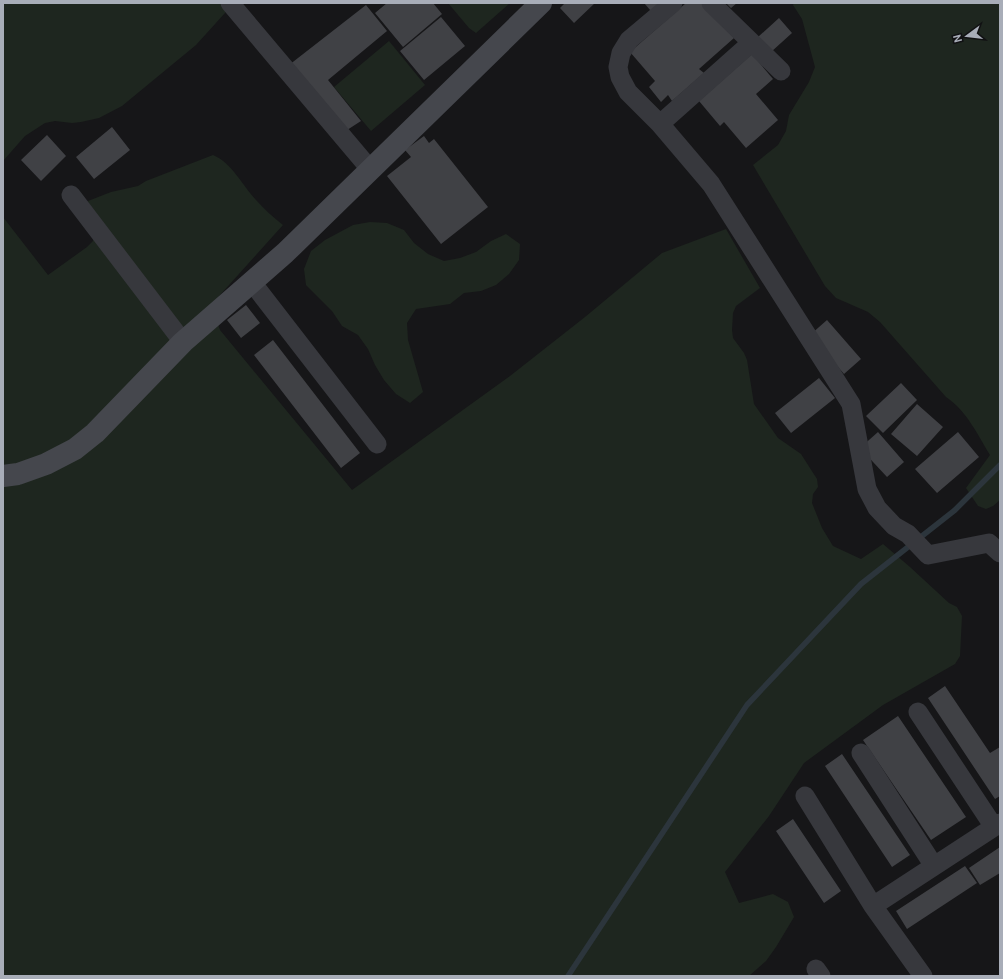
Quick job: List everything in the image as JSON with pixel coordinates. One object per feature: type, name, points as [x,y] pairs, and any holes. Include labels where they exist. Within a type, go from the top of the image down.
[{"type":"street","points":[[230,3],[370,169]]},
{"type":"street","points":[[3,476],[18,474],[46,464],[76,449],[95,433],[183,342],[284,253],[540,3]]},
{"type":"street","points":[[673,3],[629,40],[621,53],[618,67],[620,77],[628,92],[660,124],[711,184],[851,404],[867,489],[877,508],[894,526],[908,534],[928,555],[989,543],[1000,553]]},
{"type":"street","points":[[711,3],[750,43],[782,72]]},
{"type":"street","points":[[660,124],[750,43]]},
{"type":"street","points":[[71,195],[183,342]]},
{"type":"street","points":[[251,281],[377,444]]},
{"type":"street","points":[[873,906],[997,825],[918,712]]},
{"type":"street","points":[[860,753],[934,866]]},
{"type":"street","points":[[805,796],[873,906],[923,976]]},
{"type":"shaded area","points":[[3,3],[234,3],[196,45],[122,106],[99,118],[81,122],[72,123],[55,121],[45,123],[25,136],[3,161]]},
{"type":"shaded area","points":[[448,3],[510,3],[476,33],[469,28]]},
{"type":"shaded area","points":[[794,3],[1000,3],[1000,500],[993,506],[986,509],[978,506],[966,488],[990,455],[971,423],[880,322],[868,312],[836,298],[825,286],[753,165],[778,145],[786,131],[789,115],[809,82],[815,67],[802,19],[793,5]]},
{"type":"shaded area","points":[[389,41],[425,85],[371,131],[334,87]]},
{"type":"shaded area","points":[[213,155],[226,163],[259,203],[283,225],[211,305],[220,330],[352,490],[510,376],[585,317],[662,253],[726,229],[760,288],[736,306],[733,313],[732,330],[733,338],[744,353],[747,360],[754,404],[778,438],[801,454],[817,479],[818,487],[813,494],[812,503],[822,528],[833,546],[861,559],[883,544],[949,603],[957,607],[962,616],[960,656],[955,664],[883,705],[804,763],[769,816],[725,872],[739,903],[773,894],[788,902],[794,917],[766,961],[749,976],[3,976],[3,217],[48,275],[93,241],[88,201],[111,192],[138,186],[146,181]]},
{"type":"shaded area","points":[[370,222],[387,223],[404,230],[414,243],[428,254],[444,261],[460,258],[476,252],[491,241],[506,234],[520,244],[519,260],[509,274],[496,285],[481,291],[464,293],[450,304],[416,309],[407,323],[408,340],[423,392],[410,403],[396,394],[384,380],[368,349],[358,335],[342,326],[332,311],[306,285],[304,269],[311,251],[325,240],[353,225]]},
{"type":"building","points":[[387,3],[433,3],[442,14],[403,47],[375,13]]},
{"type":"building","points":[[563,3],[595,3],[574,23],[560,8],[564,4]]},
{"type":"building","points":[[644,3],[660,3],[651,11]]},
{"type":"building","points":[[686,3],[703,3],[734,38],[699,69],[704,73],[672,101],[668,95],[661,102],[649,87],[655,81],[630,52]]},
{"type":"building","points":[[726,3],[737,3],[731,8]]},
{"type":"building","points":[[366,5],[387,31],[328,80],[361,121],[344,132],[289,65]]},
{"type":"building","points":[[441,17],[465,46],[424,80],[400,51]]},
{"type":"building","points":[[779,18],[792,33],[771,52],[758,37]]},
{"type":"building","points":[[752,54],[773,79],[756,94],[778,120],[746,148],[724,122],[720,126],[699,101]]},
{"type":"building","points":[[112,127],[130,150],[94,179],[76,157]]},
{"type":"building","points":[[47,135],[66,156],[41,181],[21,160]]},
{"type":"building","points":[[424,136],[429,143],[434,139],[488,207],[441,244],[387,176],[411,157],[405,150]]},
{"type":"building","points":[[246,305],[260,323],[241,338],[227,320]]},
{"type":"building","points":[[827,320],[861,359],[844,374],[810,335]]},
{"type":"building","points":[[273,340],[360,453],[341,468],[254,355]]},
{"type":"building","points":[[819,378],[835,398],[791,433],[775,413]]},
{"type":"building","points":[[901,383],[917,400],[883,433],[866,416]]},
{"type":"building","points":[[917,404],[943,427],[917,456],[891,434]]},
{"type":"building","points":[[878,432],[904,462],[887,477],[860,448]]},
{"type":"building","points":[[958,432],[979,457],[937,493],[915,469]]},
{"type":"building","points":[[945,686],[990,753],[1000,747],[1000,796],[995,799],[928,698]]},
{"type":"building","points":[[898,716],[966,817],[931,840],[863,740]]},
{"type":"building","points":[[842,754],[910,855],[892,867],[825,766]]},
{"type":"building","points":[[793,819],[841,891],[824,903],[776,831]]},
{"type":"building","points":[[1000,847],[1000,873],[980,885],[969,868]]},
{"type":"building","points":[[965,866],[977,883],[907,929],[896,911]]},
{"type":"waterway","points":[[568,976],[747,705],[861,584],[955,510],[1000,465]]}]
